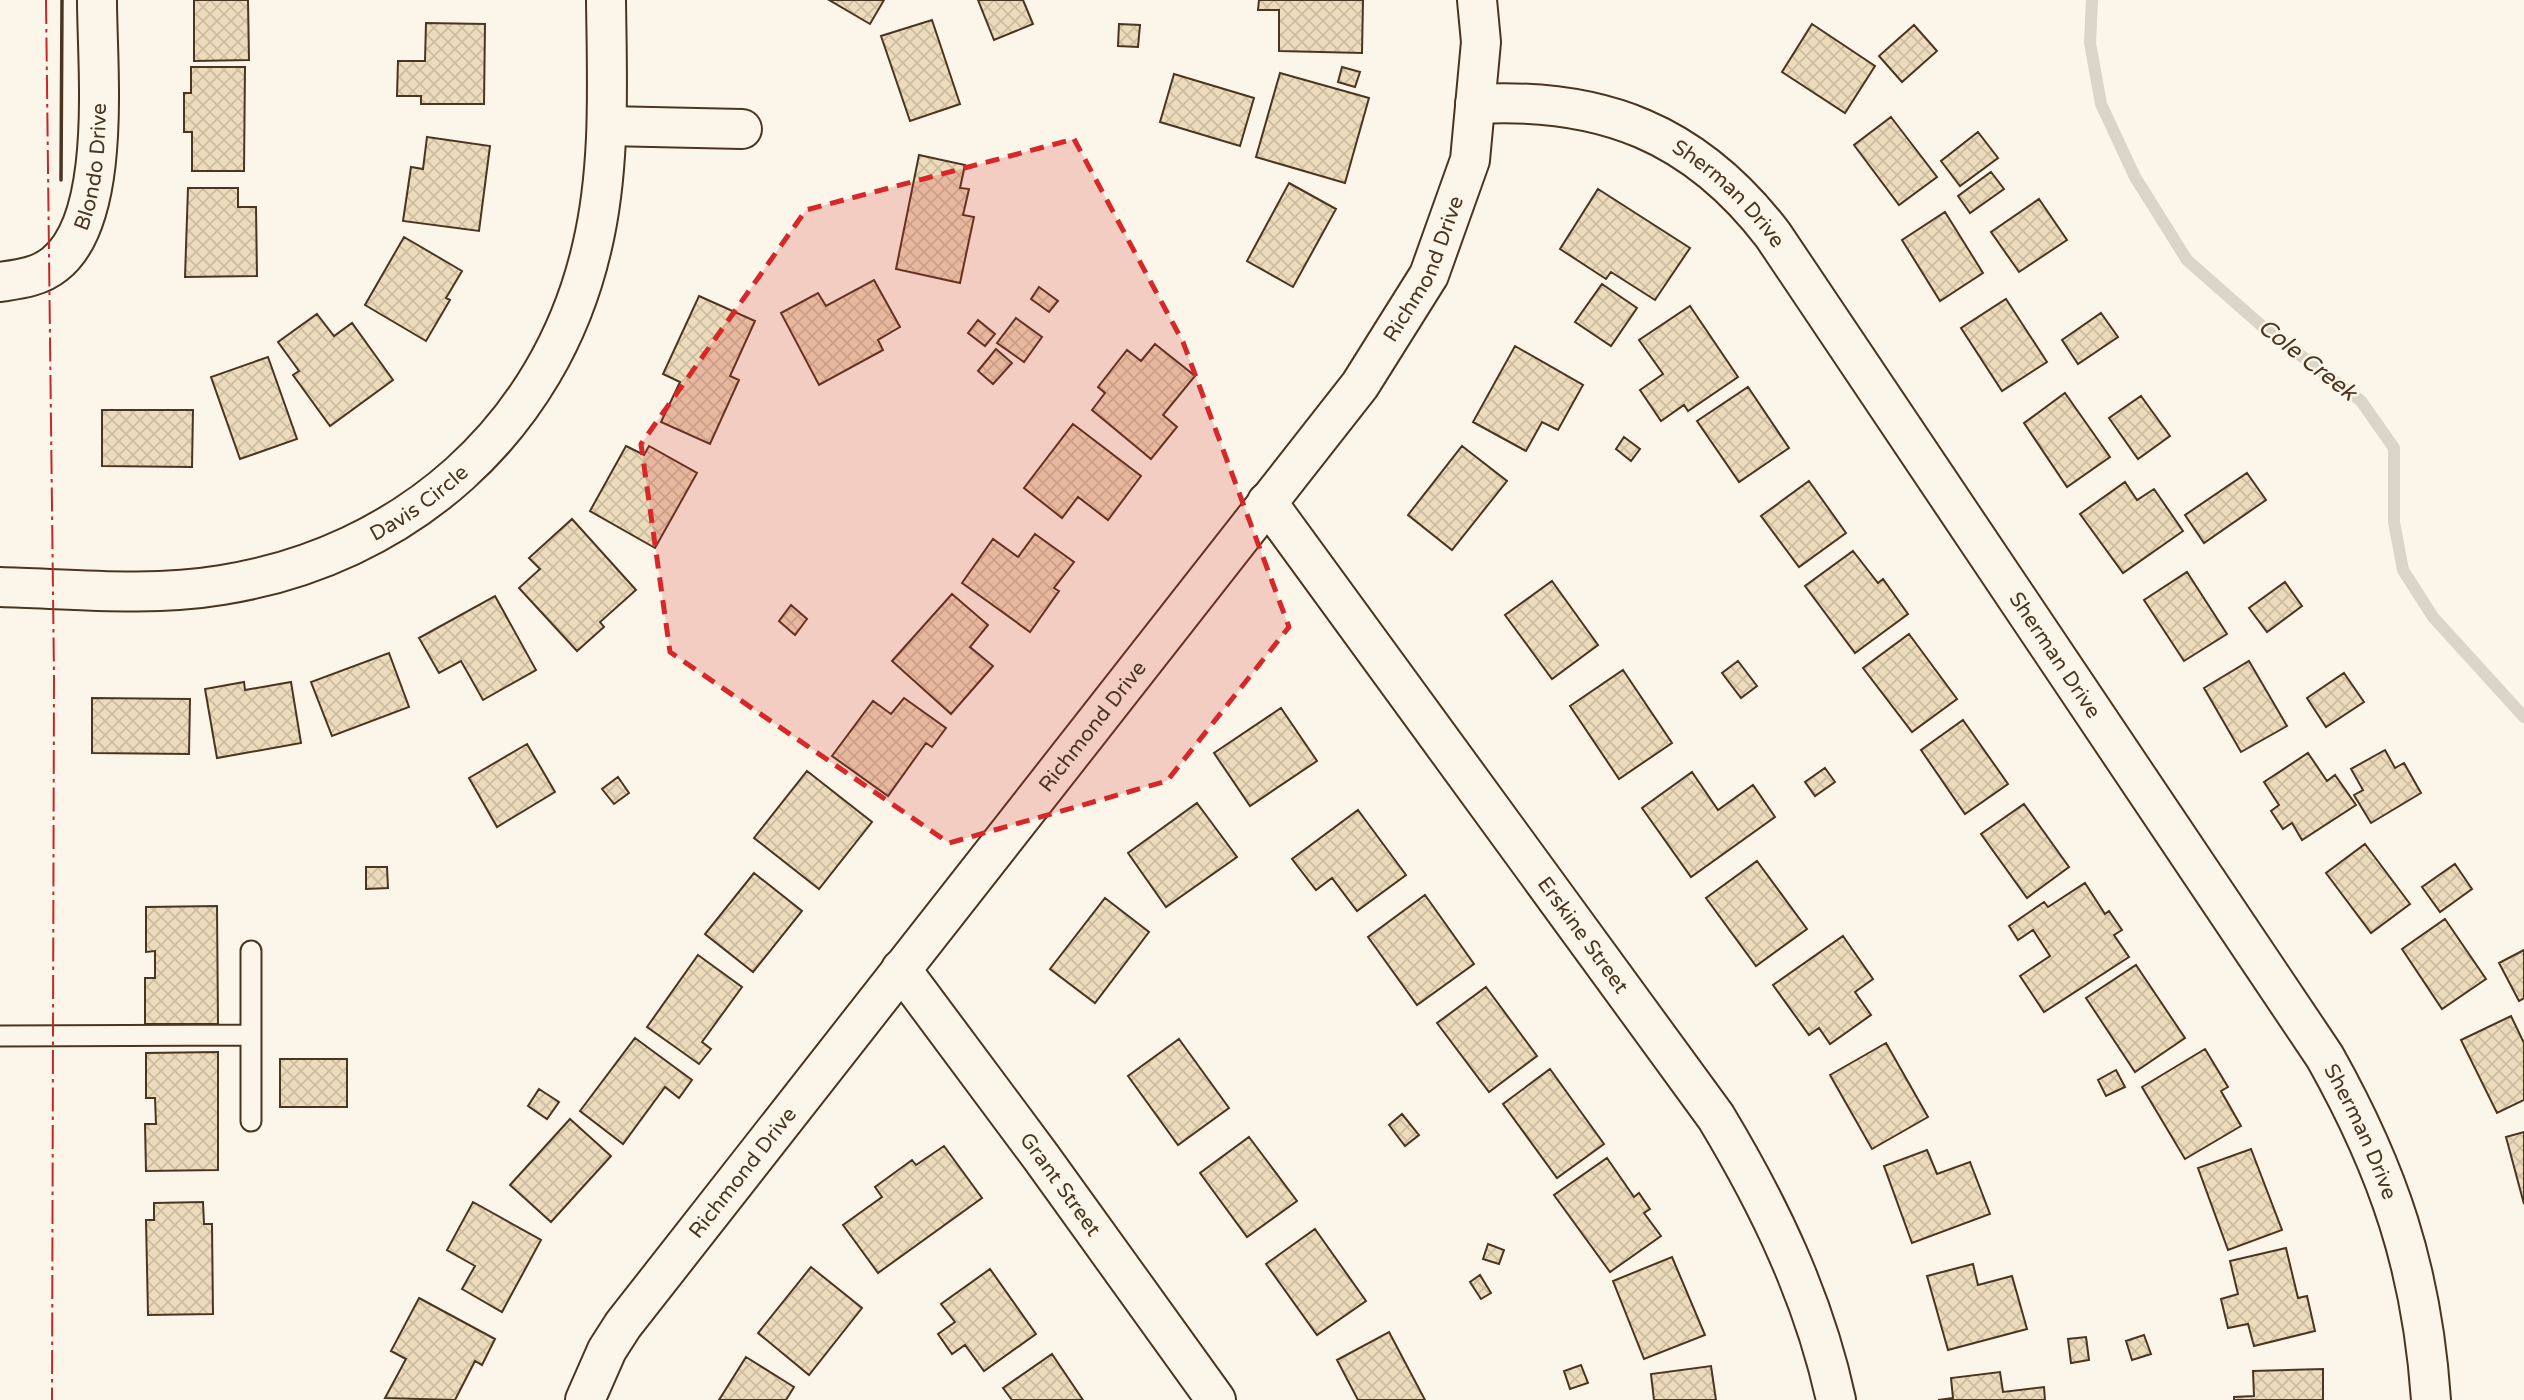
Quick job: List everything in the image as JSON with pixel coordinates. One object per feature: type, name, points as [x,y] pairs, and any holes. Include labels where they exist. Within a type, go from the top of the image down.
[{"type":"street","name":"Blondo Drive","points":[[0,282],[40,274],[56,263],[72,246],[84,224],[96,161],[97,0]]},
{"type":"street","name":"Davis Circle","points":[[0,587],[174,590],[219,586],[265,577],[352,548],[430,500],[471,465],[502,431],[534,387],[560,340],[580,291],[600,203],[607,126],[606,0]]},
{"type":"street","name":"Richmond Drive","points":[[585,1400],[607,1350],[623,1325],[1360,385],[1429,275],[1470,160],[1481,42],[1477,0]]},
{"type":"street","name":"Sherman Drive","points":[[1475,104],[1521,101],[1598,114],[1649,130],[1667,138],[1722,177],[1748,203],[1773,235],[2325,1058],[2356,1114],[2385,1177],[2407,1244],[2422,1319],[2431,1400]]},
{"type":"street","points":[[607,126],[742,129]]},
{"type":"street","name":"Erskine Street","points":[[1267,502],[1716,1116],[1759,1189],[1805,1294],[1836,1400]]},
{"type":"street","name":"Grant Street","points":[[901,969],[1216,1400]]},
{"type":"lane","points":[[251,951],[251,1121]]},
{"type":"lane","points":[[0,1036],[251,1035]]},
{"type":"highlighted area","points":[[1074,139],[1183,342],[1289,627],[1167,781],[949,843],[670,652],[641,444],[806,210]]},
{"type":"building","points":[[194,0],[248,0],[249,60],[194,61]]},
{"type":"building","points":[[829,0],[884,0],[870,24]]},
{"type":"building","points":[[978,0],[1023,0],[1033,24],[994,40]]},
{"type":"building","points":[[1259,0],[1363,0],[1362,53],[1279,51],[1279,10],[1258,10]]},
{"type":"building","points":[[932,20],[960,104],[910,121],[881,36]]},
{"type":"building","points":[[426,23],[485,24],[484,104],[421,104],[421,96],[397,96],[398,61],[425,61]]},
{"type":"building","points":[[1119,24],[1140,25],[1138,47],[1118,46]]},
{"type":"building","points":[[1812,24],[1875,66],[1845,113],[1782,72]]},
{"type":"building","points":[[1914,25],[1937,51],[1902,82],[1879,56]]},
{"type":"building","points":[[191,67],[245,67],[244,171],[192,171],[192,132],[184,132],[184,93],[191,93]]},
{"type":"building","points":[[1342,67],[1360,72],[1355,87],[1338,82]]},
{"type":"building","points":[[1280,73],[1369,98],[1345,183],[1256,157]]},
{"type":"building","points":[[1174,74],[1254,98],[1240,146],[1160,122]]},
{"type":"building","points":[[1891,117],[1937,177],[1899,205],[1854,145]]},
{"type":"building","points":[[1978,132],[1998,158],[1960,186],[1941,161]]},
{"type":"building","points":[[427,137],[490,146],[479,231],[403,221],[411,167],[423,169]]},
{"type":"building","points":[[919,155],[965,165],[960,188],[969,189],[963,215],[974,217],[960,283],[896,269]]},
{"type":"building","points":[[1991,172],[2004,189],[1970,213],[1958,196]]},
{"type":"building","points":[[1289,183],[1336,209],[1293,287],[1247,261]]},
{"type":"building","points":[[188,188],[238,188],[238,207],[256,207],[257,276],[185,277]]},
{"type":"building","points":[[1598,189],[1690,248],[1655,300],[1611,272],[1606,279],[1560,249]]},
{"type":"building","points":[[2039,199],[2067,240],[2019,272],[1991,232]]},
{"type":"building","points":[[1945,212],[1983,273],[1940,301],[1902,240]]},
{"type":"building","points":[[404,237],[462,271],[446,298],[450,300],[426,341],[365,305]]},
{"type":"building","points":[[874,280],[900,327],[878,340],[883,350],[819,385],[781,313],[818,293],[826,306]]},
{"type":"building","points":[[1602,284],[1637,308],[1611,346],[1575,322]]},
{"type":"building","points":[[1039,287],[1058,301],[1049,312],[1031,299]]},
{"type":"building","points":[[699,296],[755,321],[730,376],[739,380],[710,444],[661,422],[680,382],[663,374]]},
{"type":"building","points":[[2006,299],[2047,362],[2002,391],[1961,328]]},
{"type":"building","points":[[1690,306],[1738,377],[1688,411],[1684,405],[1661,421],[1640,390],[1663,374],[1639,340]]},
{"type":"building","points":[[2101,313],[2118,337],[2078,364],[2062,340]]},
{"type":"building","points":[[317,314],[334,336],[352,323],[393,380],[330,426],[293,375],[299,371],[278,342]]},
{"type":"building","points":[[1016,318],[1042,337],[1024,362],[997,343]]},
{"type":"building","points":[[978,320],[995,334],[985,346],[968,333]]},
{"type":"building","points":[[1155,344],[1195,376],[1163,415],[1177,427],[1151,459],[1092,410],[1105,393],[1098,387],[1127,350],[1141,361]]},
{"type":"building","points":[[1515,346],[1583,385],[1558,430],[1542,422],[1526,451],[1473,422]]},
{"type":"building","points":[[996,349],[1012,363],[993,384],[978,371]]},
{"type":"building","points":[[268,357],[297,439],[240,459],[211,377]]},
{"type":"building","points":[[1748,387],[1789,448],[1739,482],[1697,421]]},
{"type":"building","points":[[2065,393],[2110,457],[2067,487],[2024,423]]},
{"type":"building","points":[[2141,396],[2170,436],[2138,459],[2109,418]]},
{"type":"building","points":[[102,410],[193,410],[192,467],[102,466]]},
{"type":"building","points":[[1073,424],[1141,476],[1108,520],[1078,497],[1062,518],[1024,488]]},
{"type":"building","points":[[1624,437],[1640,449],[1631,461],[1616,449]]},
{"type":"building","points":[[626,446],[644,455],[649,446],[697,473],[655,548],[590,511]]},
{"type":"building","points":[[1462,446],[1507,481],[1452,550],[1408,515]]},
{"type":"building","points":[[2247,473],[2266,500],[2204,543],[2185,515]]},
{"type":"building","points":[[1809,481],[1846,533],[1799,567],[1761,516]]},
{"type":"building","points":[[2125,482],[2137,500],[2154,489],[2183,531],[2123,573],[2080,514]]},
{"type":"building","points":[[572,519],[636,590],[600,622],[604,627],[577,651],[519,588],[540,569],[529,558]]},
{"type":"building","points":[[1035,534],[1074,562],[1054,588],[1059,591],[1030,632],[962,583],[993,539],[1018,557]]},
{"type":"building","points":[[1853,551],[1878,583],[1883,579],[1908,614],[1855,653],[1805,586]]},
{"type":"building","points":[[2187,572],[2227,634],[2184,661],[2144,600]]},
{"type":"building","points":[[1552,581],[1598,645],[1552,679],[1505,615]]},
{"type":"building","points":[[2285,582],[2302,606],[2267,632],[2249,608]]},
{"type":"building","points":[[952,594],[988,625],[970,647],[993,666],[951,714],[892,661]]},
{"type":"building","points":[[495,596],[536,670],[483,700],[461,661],[439,673],[419,638]]},
{"type":"building","points":[[791,605],[807,619],[795,635],[779,621]]},
{"type":"building","points":[[1909,634],[1957,699],[1912,732],[1863,668]]},
{"type":"building","points":[[389,653],[409,707],[332,736],[311,682]]},
{"type":"building","points":[[1738,661],[1757,686],[1741,698],[1722,673]]},
{"type":"building","points":[[2249,661],[2287,726],[2241,752],[2204,688]]},
{"type":"building","points":[[1623,670],[1672,743],[1619,779],[1570,706]]},
{"type":"building","points":[[2344,673],[2364,702],[2326,727],[2307,698]]},
{"type":"building","points":[[244,682],[245,690],[291,682],[301,743],[217,758],[205,689]]},
{"type":"building","points":[[92,698],[190,699],[189,754],[92,753]]},
{"type":"building","points":[[904,698],[946,728],[932,747],[926,743],[888,796],[832,756],[873,701],[891,714]]},
{"type":"building","points":[[1281,708],[1317,761],[1250,806],[1214,753]]},
{"type":"building","points":[[1963,720],[2008,784],[1965,814],[1921,750]]},
{"type":"building","points":[[527,744],[555,792],[497,827],[469,778]]},
{"type":"building","points":[[2385,750],[2395,768],[2404,763],[2421,793],[2371,823],[2354,795],[2363,790],[2351,769]]},
{"type":"building","points":[[2308,753],[2327,781],[2335,775],[2356,805],[2302,840],[2292,823],[2283,829],[2271,811],[2279,805],[2264,782]]},
{"type":"building","points":[[1825,768],[1835,782],[1815,796],[1805,782]]},
{"type":"building","points":[[807,771],[872,822],[819,889],[754,838]]},
{"type":"building","points":[[1692,772],[1718,810],[1753,785],[1775,817],[1691,877],[1642,808]]},
{"type":"building","points":[[618,777],[629,793],[614,804],[602,789]]},
{"type":"building","points":[[1197,803],[1237,857],[1166,907],[1128,853]]},
{"type":"building","points":[[2024,804],[2069,867],[2027,898],[1981,834]]},
{"type":"building","points":[[1358,810],[1406,875],[1357,911],[1332,878],[1316,890],[1292,859]]},
{"type":"building","points":[[2365,844],[2410,904],[2371,933],[2326,873]]},
{"type":"building","points":[[1757,861],[1807,929],[1756,966],[1706,898]]},
{"type":"building","points":[[2455,864],[2472,889],[2440,912],[2422,887]]},
{"type":"building","points":[[366,867],[387,867],[388,888],[366,889]]},
{"type":"building","points":[[754,873],[802,911],[753,972],[705,934]]},
{"type":"building","points":[[2085,883],[2105,914],[2109,911],[2122,930],[2114,935],[2129,957],[2044,1012],[2020,976],[2050,956],[2033,930],[2018,940],[2009,926],[2044,902],[2048,907]]},
{"type":"building","points":[[1425,895],[1474,964],[1417,1005],[1368,937]]},
{"type":"building","points":[[1105,898],[1149,932],[1095,1003],[1050,969]]},
{"type":"building","points":[[217,906],[218,1024],[145,1024],[145,978],[155,978],[155,951],[146,952],[146,907]]},
{"type":"building","points":[[2445,919],[2486,979],[2442,1009],[2402,949]]},
{"type":"building","points":[[1843,936],[1873,979],[1855,992],[1871,1015],[1830,1044],[1819,1028],[1809,1035],[1773,985]]},
{"type":"building","points":[[2524,950],[2524,998],[2519,1001],[2499,963]]},
{"type":"building","points":[[698,955],[742,987],[702,1042],[711,1049],[699,1064],[647,1027]]},
{"type":"building","points":[[2136,965],[2185,1038],[2135,1072],[2086,998]]},
{"type":"building","points":[[1486,987],[1537,1056],[1489,1092],[1437,1023]]},
{"type":"building","points":[[2511,1016],[2524,1043],[2524,1100],[2497,1113],[2461,1040]]},
{"type":"building","points":[[635,1038],[692,1080],[679,1098],[665,1087],[623,1144],[580,1111]]},
{"type":"building","points":[[1179,1039],[1229,1108],[1178,1145],[1128,1076]]},
{"type":"building","points":[[1886,1043],[1928,1117],[1872,1149],[1830,1075]]},
{"type":"building","points":[[2205,1049],[2228,1087],[2221,1091],[2241,1126],[2185,1159],[2142,1087]]},
{"type":"building","points":[[218,1052],[218,1170],[146,1171],[145,1124],[156,1124],[155,1098],[146,1098],[146,1053]]},
{"type":"building","points":[[280,1059],[347,1059],[347,1107],[280,1107]]},
{"type":"building","points":[[1550,1069],[1604,1144],[1557,1178],[1503,1104]]},
{"type":"building","points":[[2116,1070],[2125,1087],[2106,1096],[2098,1080]]},
{"type":"building","points":[[539,1089],[559,1102],[547,1119],[528,1106]]},
{"type":"building","points":[[1402,1114],[1419,1135],[1405,1146],[1389,1125]]},
{"type":"building","points":[[570,1119],[611,1156],[551,1222],[510,1185]]},
{"type":"building","points":[[2524,1132],[2524,1204],[2506,1137]]},
{"type":"building","points":[[1249,1137],[1297,1201],[1247,1237],[1200,1173]]},
{"type":"building","points":[[944,1146],[982,1198],[878,1273],[843,1225],[882,1197],[875,1187],[912,1160],[916,1165]]},
{"type":"building","points":[[2251,1149],[2282,1230],[2228,1250],[2198,1168]]},
{"type":"building","points":[[1927,1150],[1937,1174],[1970,1162],[1990,1214],[1912,1243],[1884,1166]]},
{"type":"building","points":[[1607,1158],[1634,1197],[1639,1193],[1650,1209],[1644,1213],[1661,1236],[1610,1272],[1554,1195]]},
{"type":"building","points":[[203,1202],[204,1224],[212,1224],[213,1314],[148,1315],[146,1220],[154,1220],[154,1203]]},
{"type":"building","points":[[473,1202],[541,1240],[502,1312],[462,1289],[475,1266],[447,1250]]},
{"type":"building","points":[[1315,1229],[1366,1301],[1317,1335],[1266,1264]]},
{"type":"building","points":[[1488,1244],[1504,1250],[1499,1264],[1483,1259]]},
{"type":"building","points":[[2286,1248],[2298,1298],[2307,1296],[2315,1331],[2254,1346],[2248,1324],[2228,1328],[2221,1299],[2238,1294],[2230,1261]]},
{"type":"building","points":[[1672,1257],[1705,1335],[1644,1359],[1613,1281]]},
{"type":"building","points":[[1973,1264],[1978,1285],[2012,1276],[2027,1329],[1948,1350],[1927,1276]]},
{"type":"building","points":[[811,1267],[862,1308],[809,1375],[758,1333]]},
{"type":"building","points":[[990,1269],[1036,1334],[984,1371],[965,1345],[952,1354],[938,1334],[955,1322],[941,1304]]},
{"type":"building","points":[[1480,1275],[1491,1293],[1481,1299],[1470,1282]]},
{"type":"building","points":[[419,1298],[495,1339],[482,1365],[475,1361],[455,1400],[385,1398],[406,1359],[391,1351]]},
{"type":"building","points":[[1389,1332],[1425,1400],[1358,1400],[1337,1360]]},
{"type":"building","points":[[2144,1335],[2151,1354],[2132,1360],[2126,1341]]},
{"type":"building","points":[[2086,1337],[2089,1360],[2071,1363],[2068,1339]]},
{"type":"building","points":[[1052,1354],[1083,1400],[1012,1400],[1003,1388]]},
{"type":"building","points":[[746,1357],[794,1387],[786,1400],[719,1400]]},
{"type":"building","points":[[1581,1365],[1588,1383],[1570,1389],[1564,1371]]},
{"type":"building","points":[[1711,1366],[1716,1400],[1654,1400],[1651,1374]]},
{"type":"building","points":[[2323,1369],[2323,1400],[2234,1400],[2234,1397],[2254,1396],[2253,1371]]},
{"type":"building","points":[[2000,1372],[2003,1392],[2044,1387],[2045,1400],[1938,1400],[1953,1398],[1951,1378]]},
{"type":"waterway","name":"Cole Creek","points":[[2092,0],[2090,43],[2101,104],[2135,177],[2187,260],[2263,327],[2361,401],[2394,448],[2394,522],[2403,570],[2433,617],[2524,717]]},
{"type":"wall","points":[[61,180],[62,0]]},
{"type":"power","points":[[46,0],[54,676],[52,1400]]}]
